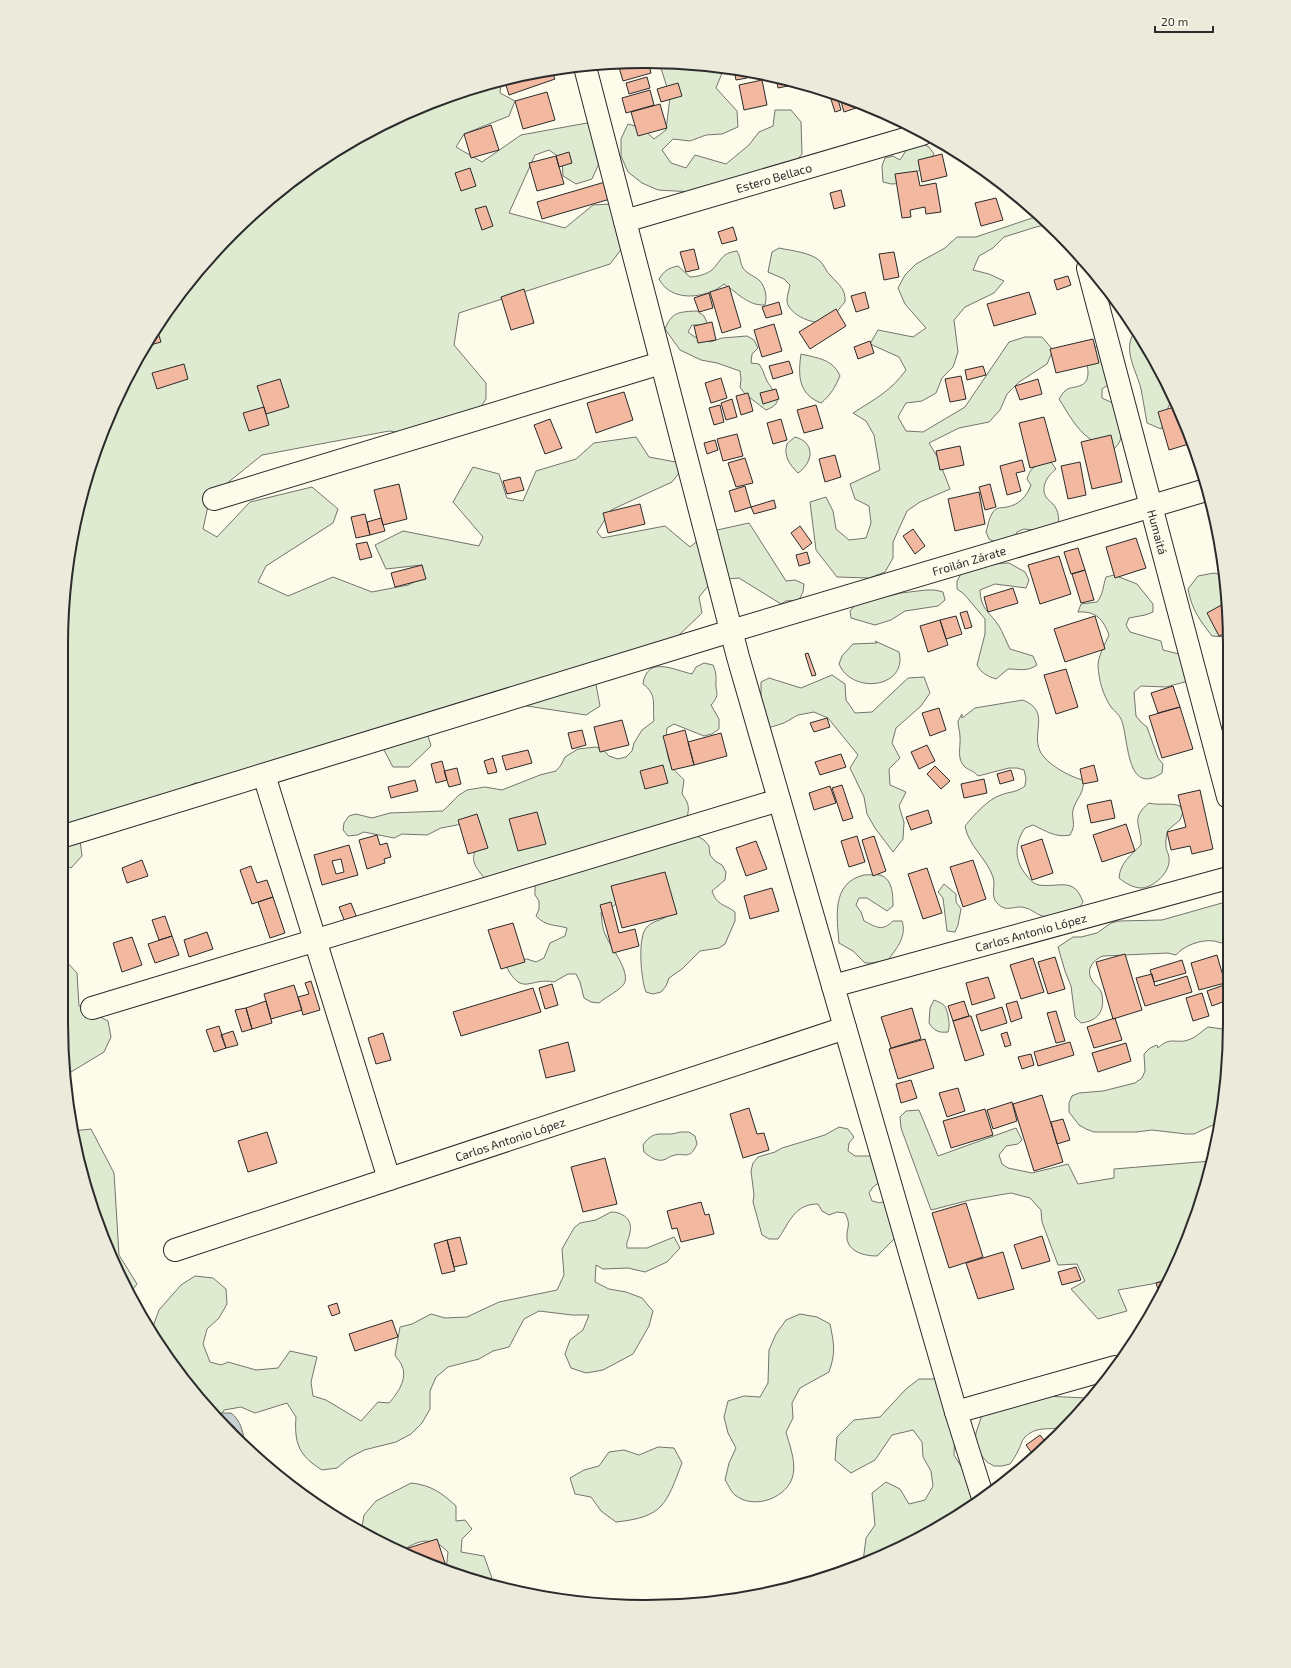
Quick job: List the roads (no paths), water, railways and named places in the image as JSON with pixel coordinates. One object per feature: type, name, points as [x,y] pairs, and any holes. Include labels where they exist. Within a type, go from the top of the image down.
[{"type":"street","points":[[586,71],[731,631],[956,1412],[982,1492]]},
{"type":"street","name":"Estero Bellaco","points":[[625,221],[916,136]]},
{"type":"street","name":"Humaitá","points":[[1091,278],[1223,778]]},
{"type":"street","points":[[214,499],[661,363]]},
{"type":"street","name":"Froilán Zárate","points":[[68,835],[731,631],[1202,491]]},
{"type":"street","points":[[264,775],[389,1179]]},
{"type":"street","points":[[92,1008],[779,800]]},
{"type":"street","name":"Carlos Antonio López","points":[[833,986],[1223,879]]},
{"type":"street","name":"Carlos Antonio López","points":[[174,1250],[845,1028]]},
{"type":"street","points":[[956,1412],[1107,1369]]}]
